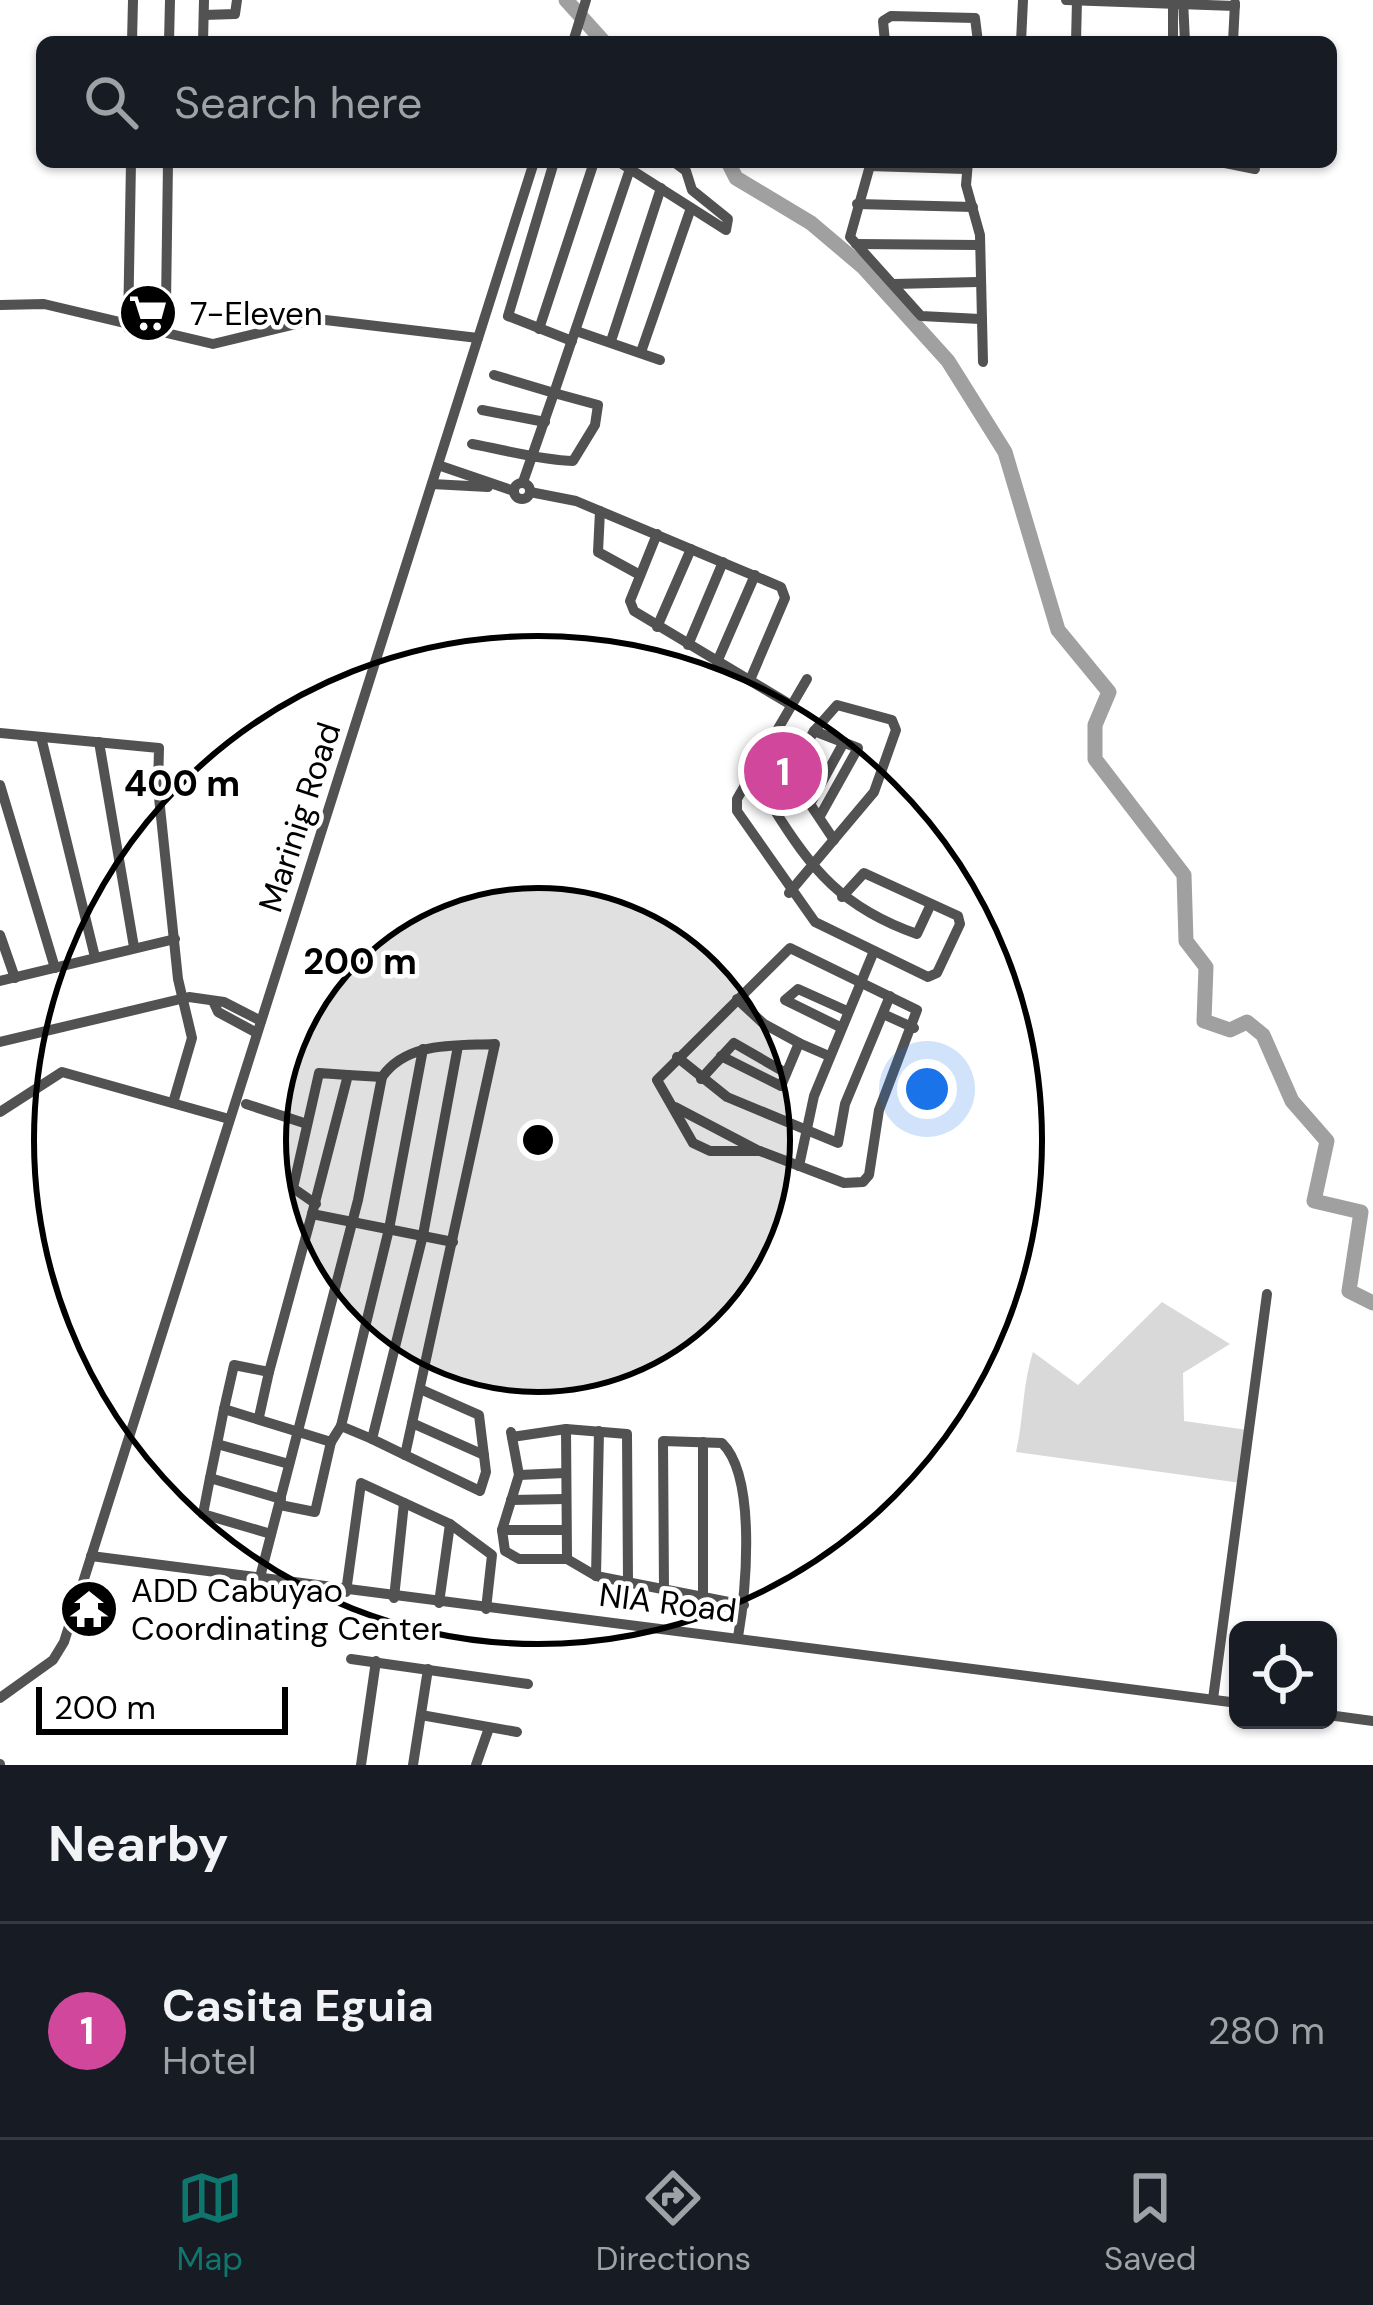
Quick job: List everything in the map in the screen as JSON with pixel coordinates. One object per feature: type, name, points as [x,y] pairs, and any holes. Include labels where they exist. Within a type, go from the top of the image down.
[{"type":"street","points":[[132,36],[133,0]]},
{"type":"street","points":[[169,36],[170,0]]},
{"type":"street","points":[[203,36],[204,0]]},
{"type":"street","points":[[204,15],[235,14],[237,0]]},
{"type":"street","points":[[927,0],[927,16]]},
{"type":"street","points":[[1022,36],[1023,0]]},
{"type":"street","points":[[1066,0],[1235,3],[1233,36]]},
{"type":"street","points":[[1076,36],[1077,0]]},
{"type":"street","points":[[1174,36],[1178,2]]},
{"type":"street","points":[[1178,2],[1184,36]]},
{"type":"street","points":[[575,36],[585,3]]},
{"type":"street","points":[[885,36],[884,17],[927,16],[977,19],[978,36]]},
{"type":"street","points":[[128,328],[130,168]]},
{"type":"street","points":[[166,304],[168,168]]},
{"type":"street","name":"Marinig Road","points":[[0,1698],[53,1660],[91,1556],[532,168]]},
{"type":"street","points":[[552,168],[508,307],[512,320],[610,340],[660,359]]},
{"type":"street","points":[[539,329],[592,168]]},
{"type":"street","points":[[523,488],[624,168]]},
{"type":"street","points":[[628,168],[728,228],[728,219],[692,190],[682,168]]},
{"type":"street","points":[[869,168],[847,231],[856,244],[926,318],[980,319]]},
{"type":"street","points":[[968,168],[979,245],[983,362]]},
{"type":"street","points":[[1252,168],[1256,169]]},
{"type":"street","points":[[610,340],[661,188]]},
{"type":"street","points":[[857,204],[974,207]]},
{"type":"street","points":[[641,352],[692,208]]},
{"type":"street","points":[[856,244],[979,245]]},
{"type":"street","points":[[894,284],[978,282]]},
{"type":"street","points":[[0,305],[44,304],[128,328],[213,344],[317,319],[478,338]]},
{"type":"street","points":[[472,444],[574,461],[599,416],[598,405],[494,375]]},
{"type":"street","points":[[482,410],[544,422]]},
{"type":"street","points":[[438,465],[494,487]]},
{"type":"street","points":[[432,484],[523,488],[601,511],[786,592],[750,680]]},
{"type":"street","points":[[601,511],[598,552],[640,575]]},
{"type":"street","points":[[657,534],[630,606],[657,627],[791,705]]},
{"type":"street","points":[[657,627],[691,548]]},
{"type":"street","points":[[688,645],[723,562]]},
{"type":"street","points":[[717,662],[755,575]]},
{"type":"street","points":[[807,679],[735,806],[789,893],[815,922],[933,977],[961,920],[864,873],[842,897]]},
{"type":"street","points":[[789,893],[812,868],[874,792],[896,724],[834,704],[772,806],[812,868],[842,897],[917,934],[931,904]]},
{"type":"street","points":[[814,731],[855,746],[820,816],[835,840]]},
{"type":"street","points":[[0,733],[160,748],[158,788],[182,998],[192,1038],[173,1102]]},
{"type":"street","points":[[40,737],[95,957]]},
{"type":"street","points":[[770,740],[798,758]]},
{"type":"street","points":[[98,742],[134,947]]},
{"type":"street","points":[[0,785],[55,968]]},
{"type":"street","points":[[0,935],[15,978]]},
{"type":"street","points":[[0,981],[175,939]]},
{"type":"street","points":[[674,1106],[799,1166],[844,1183],[867,1180],[879,1110],[917,1010],[790,948],[657,1080],[693,1143],[710,1150],[760,1151]]},
{"type":"street","points":[[799,1166],[829,1056],[874,951]]},
{"type":"street","points":[[840,1028],[783,1001],[798,988],[847,1011]]},
{"type":"street","points":[[677,1057],[701,1079],[807,1134],[838,1143],[845,1104],[890,997]]},
{"type":"street","points":[[0,1042],[182,998],[212,1001],[218,1012],[259,1027]]},
{"type":"street","points":[[737,999],[764,1024],[829,1056]]},
{"type":"street","points":[[884,1013],[914,1028]]},
{"type":"street","points":[[259,1581],[349,1220],[358,1201],[382,1077],[389,1067],[422,1049],[495,1043],[405,1455]]},
{"type":"street","points":[[701,1079],[734,1043],[786,1073],[799,1043]]},
{"type":"street","points":[[372,1439],[422,1235],[458,1046]]},
{"type":"street","points":[[210,1478],[315,1512],[389,1229],[422,1049]]},
{"type":"street","points":[[0,1112],[62,1072],[230,1119]]},
{"type":"street","points":[[382,1077],[319,1073],[304,1123],[293,1188],[314,1209],[452,1242]]},
{"type":"street","points":[[259,1417],[348,1075]]},
{"type":"street","points":[[246,1104],[304,1123]]},
{"type":"street","points":[[1213,1699],[1267,1294]]},
{"type":"street","points":[[269,1372],[233,1365],[202,1514],[271,1534]]},
{"type":"street","points":[[341,1426],[480,1491],[484,1455],[479,1415],[420,1389]]},
{"type":"street","points":[[224,1409],[332,1442]]},
{"type":"street","points":[[412,1423],[484,1455]]},
{"type":"street","points":[[566,1430],[567,1558]]},
{"type":"street","points":[[628,1582],[627,1434],[566,1430],[512,1435],[519,1475],[502,1531],[505,1551],[519,1559],[567,1558],[596,1576],[744,1605]]},
{"type":"street","points":[[596,1576],[598,1431]]},
{"type":"street","points":[[664,1590],[663,1441],[726,1444],[741,1490],[744,1605],[738,1637]]},
{"type":"street","points":[[703,1442],[703,1597]]},
{"type":"street","points":[[217,1444],[290,1464]]},
{"type":"street","points":[[519,1475],[566,1473]]},
{"type":"street","points":[[346,1592],[361,1484],[450,1524],[492,1555],[486,1609]]},
{"type":"street","points":[[512,1500],[566,1499]]},
{"type":"street","points":[[394,1598],[404,1502]]},
{"type":"street","points":[[439,1604],[450,1524]]},
{"type":"street","points":[[502,1531],[565,1530]]},
{"type":"street","name":"NIA Road","points":[[91,1556],[439,1604],[738,1637],[1229,1701]]},
{"type":"street","points":[[351,1659],[529,1684]]},
{"type":"street","points":[[361,1765],[376,1660]]},
{"type":"street","points":[[413,1765],[428,1669]]},
{"type":"street","points":[[421,1715],[517,1732]]},
{"type":"street","points":[[1337,1716],[1373,1721]]},
{"type":"street","points":[[476,1765],[489,1728]]},
{"type":"shaded area","points":[[1162,1302],[1230,1344],[1183,1373],[1184,1421],[1248,1430],[1241,1483],[1016,1452],[1033,1352],[1078,1385]]},
{"type":"waterway","points":[[566,0],[599,36]]},
{"type":"waterway","points":[[731,168],[736,178],[811,223],[863,267],[948,361],[1005,452],[1058,630],[1109,692],[1095,725],[1095,759],[1184,875],[1186,941],[1206,967],[1204,1021],[1230,1030],[1247,1022],[1263,1035],[1292,1101],[1327,1141],[1314,1201],[1361,1212],[1349,1291],[1373,1303]]},
{"type":"place","name":"7-Eleven","points":[[148,313]]},
{"type":"place","name":"Casita Eguia","points":[[783,771]]},
{"type":"place","name":"ADD Cabuyao Coordinating Center","points":[[89,1609]]}]
